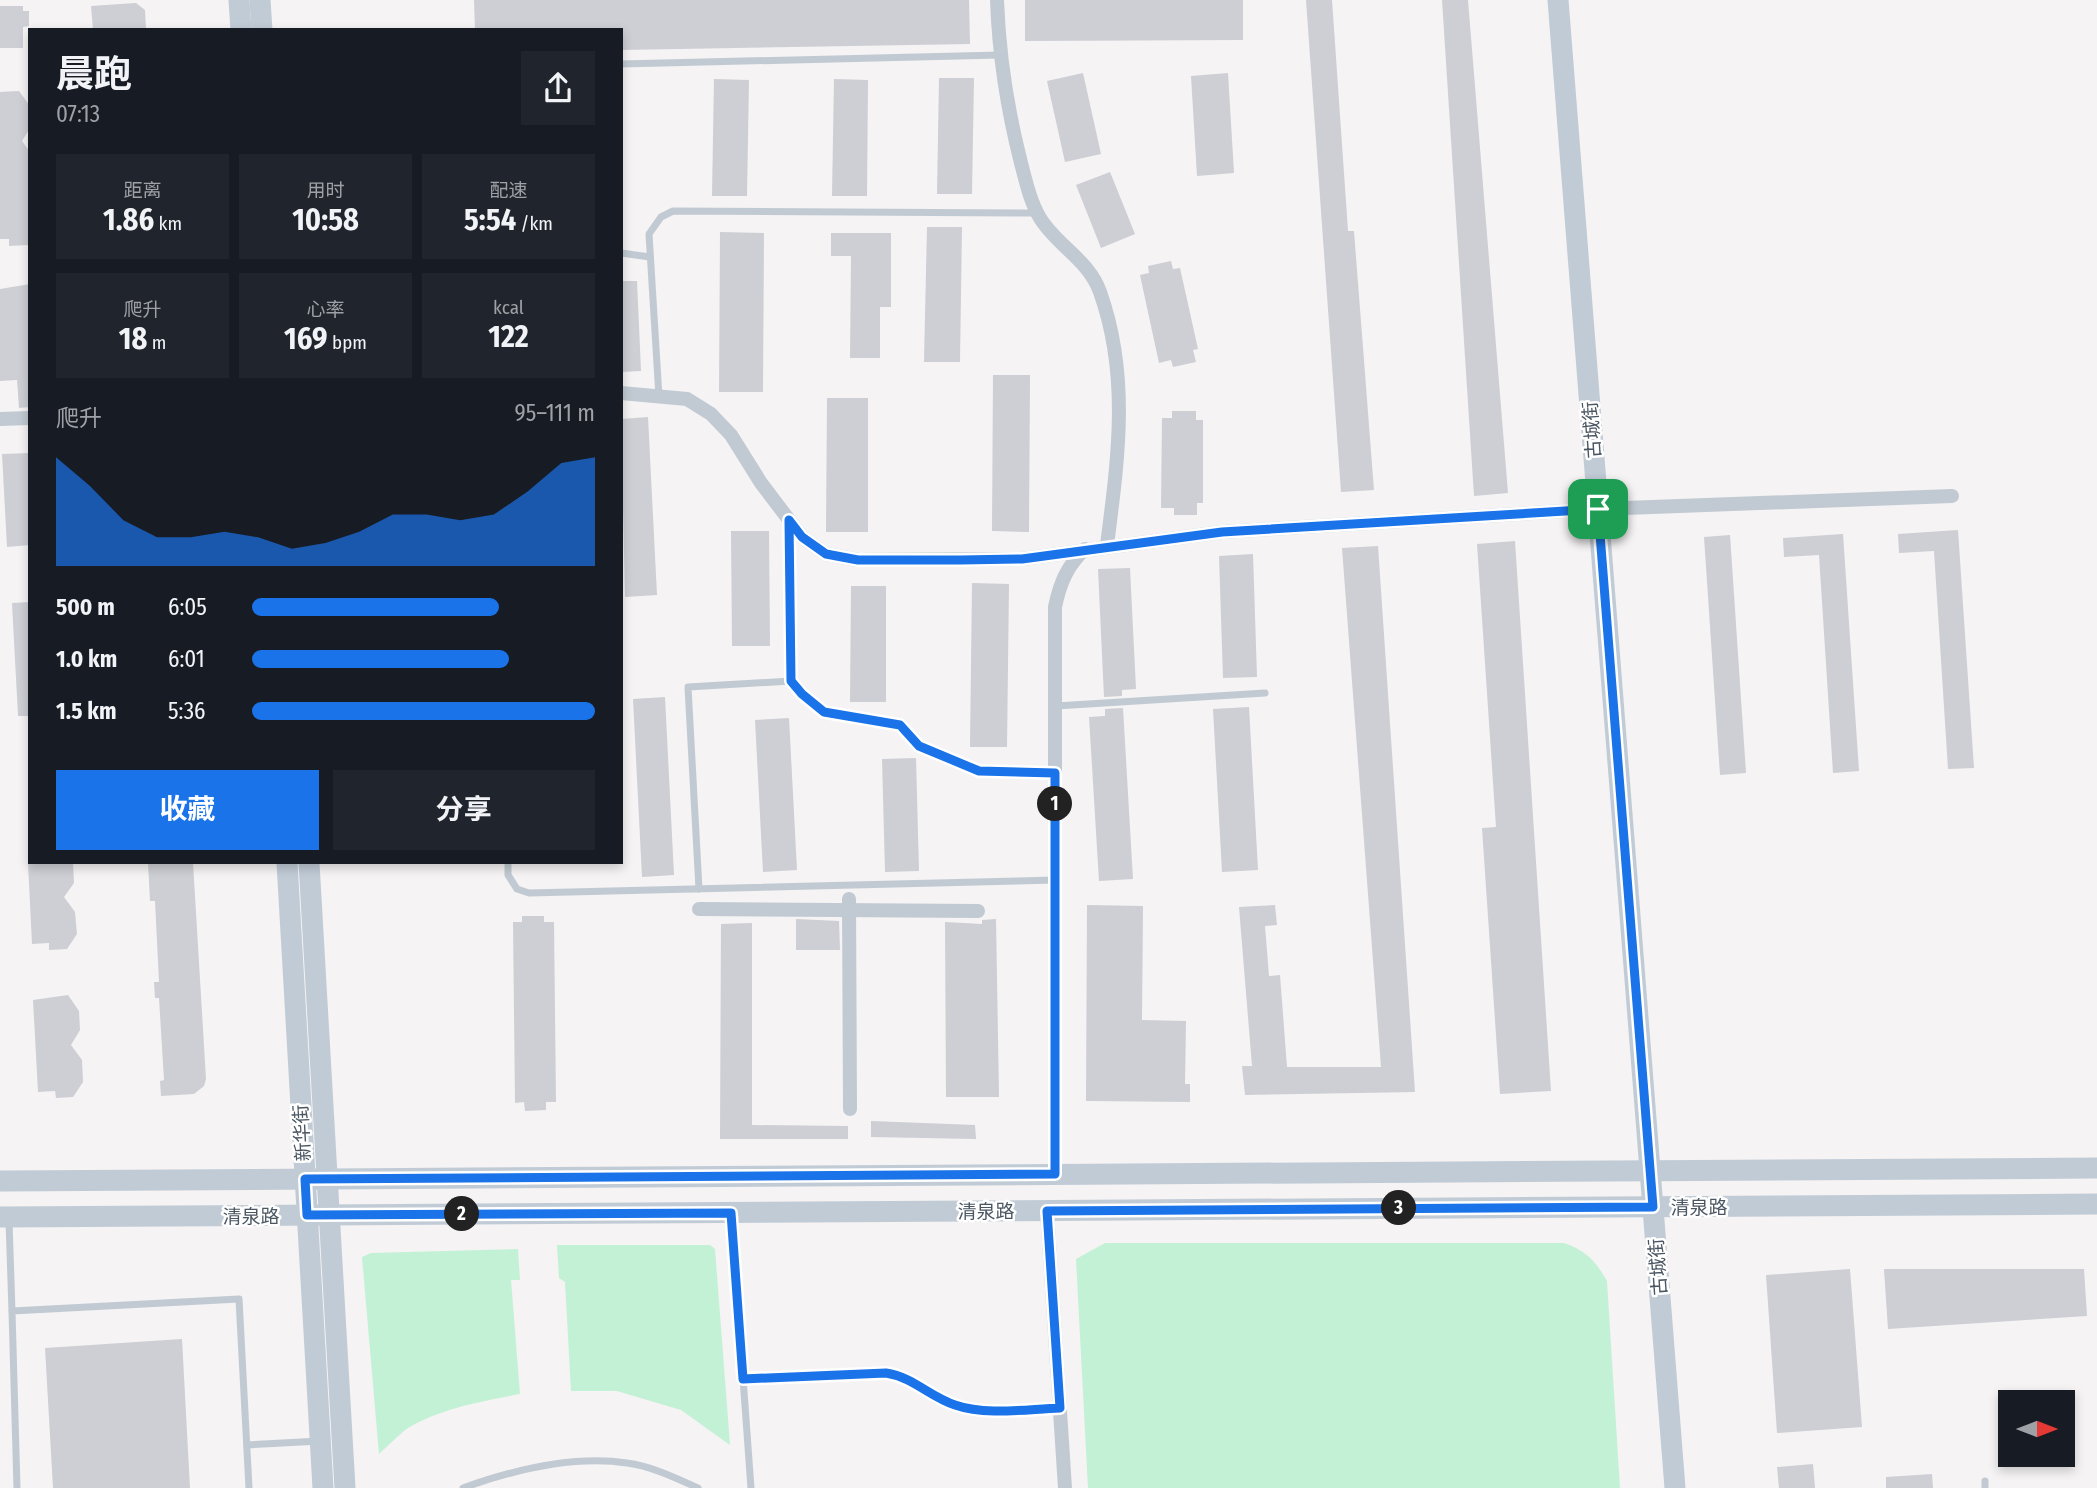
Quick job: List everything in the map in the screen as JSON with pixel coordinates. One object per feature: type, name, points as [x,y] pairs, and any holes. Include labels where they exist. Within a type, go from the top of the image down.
[{"type":"street","points":[[239,0],[241,28]]},
{"type":"street","points":[[261,0],[262,28]]},
{"type":"street","points":[[997,0],[1007,110],[1029,194],[1038,213],[1083,263],[1100,290],[1115,348],[1121,394],[1121,441],[1107,545]]},
{"type":"street","name":"古城街","points":[[1558,0],[1675,1488]]},
{"type":"street","points":[[623,393],[687,399],[711,414],[731,435],[761,483],[802,537],[826,554],[858,560],[1022,559],[1107,545],[1222,532],[1598,509],[1952,496]]},
{"type":"street","points":[[0,419],[28,418]]},
{"type":"street","points":[[1055,1174],[1055,607],[1059,587],[1070,564],[1086,548]]},
{"type":"street","name":"新华街","points":[[287,864],[323,1488]]},
{"type":"street","name":"新华街","points":[[309,864],[345,1488]]},
{"type":"street","points":[[849,904],[849,1109]]},
{"type":"street","points":[[699,909],[849,904],[978,911]]},
{"type":"street","name":"清泉路","points":[[0,1181],[2097,1168]]},
{"type":"street","name":"清泉路","points":[[4,1217],[2097,1204]]},
{"type":"street","points":[[1047,1211],[1065,1488]]},
{"type":"lane","points":[[623,64],[1000,55]]},
{"type":"lane","points":[[660,397],[650,257],[651,228],[673,211],[1038,213]]},
{"type":"lane","points":[[623,253],[650,257]]},
{"type":"lane","points":[[789,520],[791,681],[802,694],[824,712],[900,725],[919,746],[979,771],[1055,773]]},
{"type":"lane","points":[[699,889],[688,687],[791,681]]},
{"type":"lane","points":[[1055,706],[1265,694]]},
{"type":"lane","points":[[508,864],[508,875],[517,889],[530,893],[1055,880]]},
{"type":"lane","points":[[731,1213],[751,1488]]},
{"type":"lane","points":[[4,1217],[12,1311],[17,1488]]},
{"type":"lane","points":[[12,1311],[239,1299],[249,1488]]},
{"type":"lane","points":[[743,1379],[886,1373],[902,1375],[954,1405],[976,1411],[1060,1408]]},
{"type":"lane","points":[[247,1445],[320,1441]]},
{"type":"lane","points":[[463,1488],[510,1474],[585,1461],[628,1463],[698,1488]]},
{"type":"green space","points":[[1105,1243],[1564,1243],[1572,1246],[1589,1257],[1607,1281],[1620,1488],[1088,1488],[1076,1259]]},
{"type":"green space","points":[[557,1245],[710,1245],[715,1249],[730,1445],[681,1410],[617,1391],[571,1391],[565,1282],[559,1278]]},
{"type":"green space","points":[[518,1249],[520,1280],[511,1280],[520,1394],[462,1406],[434,1415],[408,1428],[379,1454],[362,1257],[371,1253]]},
{"type":"building","points":[[474,0],[969,0],[970,44],[623,50],[623,28],[475,28]]},
{"type":"building","points":[[1025,0],[1243,0],[1243,40],[1025,41]]},
{"type":"building","points":[[1306,0],[1332,0],[1348,231],[1354,231],[1374,490],[1341,492]]},
{"type":"building","points":[[1442,0],[1468,0],[1508,493],[1474,496]]},
{"type":"building","points":[[136,3],[145,10],[146,28],[93,28],[91,6]]},
{"type":"building","points":[[0,6],[23,6],[23,11],[29,11],[29,26],[23,27],[23,48],[0,48]]},
{"type":"building","points":[[1083,73],[1101,154],[1065,162],[1047,81]]},
{"type":"building","points":[[1228,73],[1234,173],[1197,176],[1191,76]]},
{"type":"building","points":[[939,78],[974,78],[972,194],[937,194]]},
{"type":"building","points":[[714,79],[749,80],[747,196],[712,196]]},
{"type":"building","points":[[834,79],[868,80],[867,196],[832,196]]},
{"type":"building","points":[[19,91],[28,103],[28,131],[22,141],[28,149],[28,245],[9,246],[9,239],[0,239],[0,92]]},
{"type":"building","points":[[1110,172],[1135,234],[1101,248],[1076,185]]},
{"type":"building","points":[[927,227],[962,227],[960,362],[924,362]]},
{"type":"building","points":[[720,232],[764,233],[763,392],[719,392]]},
{"type":"building","points":[[831,233],[891,233],[891,307],[880,307],[880,358],[850,358],[851,256],[831,256]]},
{"type":"building","points":[[1171,261],[1173,269],[1180,268],[1198,349],[1193,350],[1196,362],[1173,367],[1171,360],[1159,363],[1140,275],[1149,273],[1148,266]]},
{"type":"building","points":[[623,281],[637,281],[641,371],[623,372]]},
{"type":"building","points":[[28,284],[28,407],[19,408],[17,380],[0,381],[0,289]]},
{"type":"building","points":[[993,375],[1030,375],[1029,532],[992,531]]},
{"type":"building","points":[[827,398],[868,398],[868,532],[826,532]]},
{"type":"building","points":[[1172,411],[1196,411],[1196,420],[1203,420],[1203,503],[1197,503],[1197,515],[1174,515],[1174,508],[1161,508],[1162,418],[1172,418]]},
{"type":"building","points":[[648,417],[657,595],[625,597],[623,419]]},
{"type":"building","points":[[28,453],[28,545],[7,547],[2,454]]},
{"type":"building","points":[[1958,530],[1974,768],[1948,769],[1934,551],[1899,553],[1898,534]]},
{"type":"building","points":[[731,531],[769,531],[770,646],[732,646]]},
{"type":"building","points":[[1843,534],[1859,771],[1833,773],[1819,555],[1784,557],[1783,538]]},
{"type":"building","points":[[1730,535],[1746,773],[1720,775],[1704,537]]},
{"type":"building","points":[[1515,541],[1551,1091],[1500,1094],[1482,828],[1496,827],[1477,544]]},
{"type":"building","points":[[1378,546],[1415,1092],[1245,1095],[1242,1066],[1252,1066],[1239,907],[1275,905],[1277,925],[1265,926],[1269,976],[1280,975],[1287,1067],[1381,1067],[1342,548]]},
{"type":"building","points":[[1253,554],[1257,677],[1223,678],[1219,556]]},
{"type":"building","points":[[1130,568],[1136,689],[1122,690],[1122,696],[1104,697],[1098,569]]},
{"type":"building","points":[[972,583],[1009,584],[1007,747],[970,747]]},
{"type":"building","points":[[851,586],[886,586],[886,702],[850,702]]},
{"type":"building","points":[[28,602],[28,716],[18,716],[12,603]]},
{"type":"building","points":[[665,697],[674,875],[642,877],[633,699]]},
{"type":"building","points":[[1249,707],[1258,870],[1222,872],[1213,709]]},
{"type":"building","points":[[1123,708],[1133,879],[1099,881],[1089,717],[1105,716],[1105,709]]},
{"type":"building","points":[[789,718],[797,870],[763,872],[755,720]]},
{"type":"building","points":[[916,758],[919,871],[885,872],[882,759]]},
{"type":"building","points":[[28,864],[73,864],[74,883],[64,897],[75,912],[77,934],[67,949],[49,950],[49,943],[32,944]]},
{"type":"building","points":[[148,864],[193,864],[206,1079],[204,1086],[194,1094],[161,1096],[160,1081],[164,1080],[159,998],[155,998],[154,982],[159,982],[155,901],[150,901]]},
{"type":"building","points":[[1087,905],[1143,906],[1142,1020],[1186,1021],[1185,1084],[1190,1084],[1190,1102],[1086,1101]]},
{"type":"building","points":[[522,916],[544,916],[544,922],[554,922],[556,1102],[546,1102],[546,1110],[525,1111],[524,1102],[515,1103],[513,922],[522,922]]},
{"type":"building","points":[[796,919],[839,921],[840,950],[796,950]]},
{"type":"building","points":[[996,919],[999,1097],[946,1097],[945,922],[982,924],[982,920]]},
{"type":"building","points":[[752,923],[752,1125],[848,1126],[848,1139],[720,1139],[721,924]]},
{"type":"building","points":[[68,995],[79,1011],[80,1030],[71,1045],[82,1060],[83,1082],[73,1097],[56,1098],[55,1091],[38,1092],[33,1000]]},
{"type":"building","points":[[871,1121],[975,1125],[976,1139],[871,1137]]},
{"type":"building","points":[[1850,1269],[1862,1427],[1777,1433],[1766,1275]]},
{"type":"building","points":[[1884,1269],[2084,1269],[2087,1316],[1888,1329]]},
{"type":"building","points":[[182,1339],[190,1488],[53,1488],[45,1348]]},
{"type":"building","points":[[1813,1464],[1815,1488],[1779,1488],[1777,1467]]},
{"type":"building","points":[[1932,1474],[1933,1488],[1886,1488],[1886,1477]]},
{"type":"route","points":[[1598,509],[1653,1207],[1047,1211],[1060,1408],[976,1411],[954,1405],[902,1375],[865,1372],[743,1379],[731,1213],[307,1215],[305,1179],[1055,1174],[1055,773],[995,774],[979,771],[956,760],[933,755],[919,746],[900,725],[887,720],[837,716],[824,712],[802,694],[791,681],[789,520],[802,537],[826,554],[858,560],[961,560],[1022,559],[1125,542],[1222,532],[1598,509]]}]
